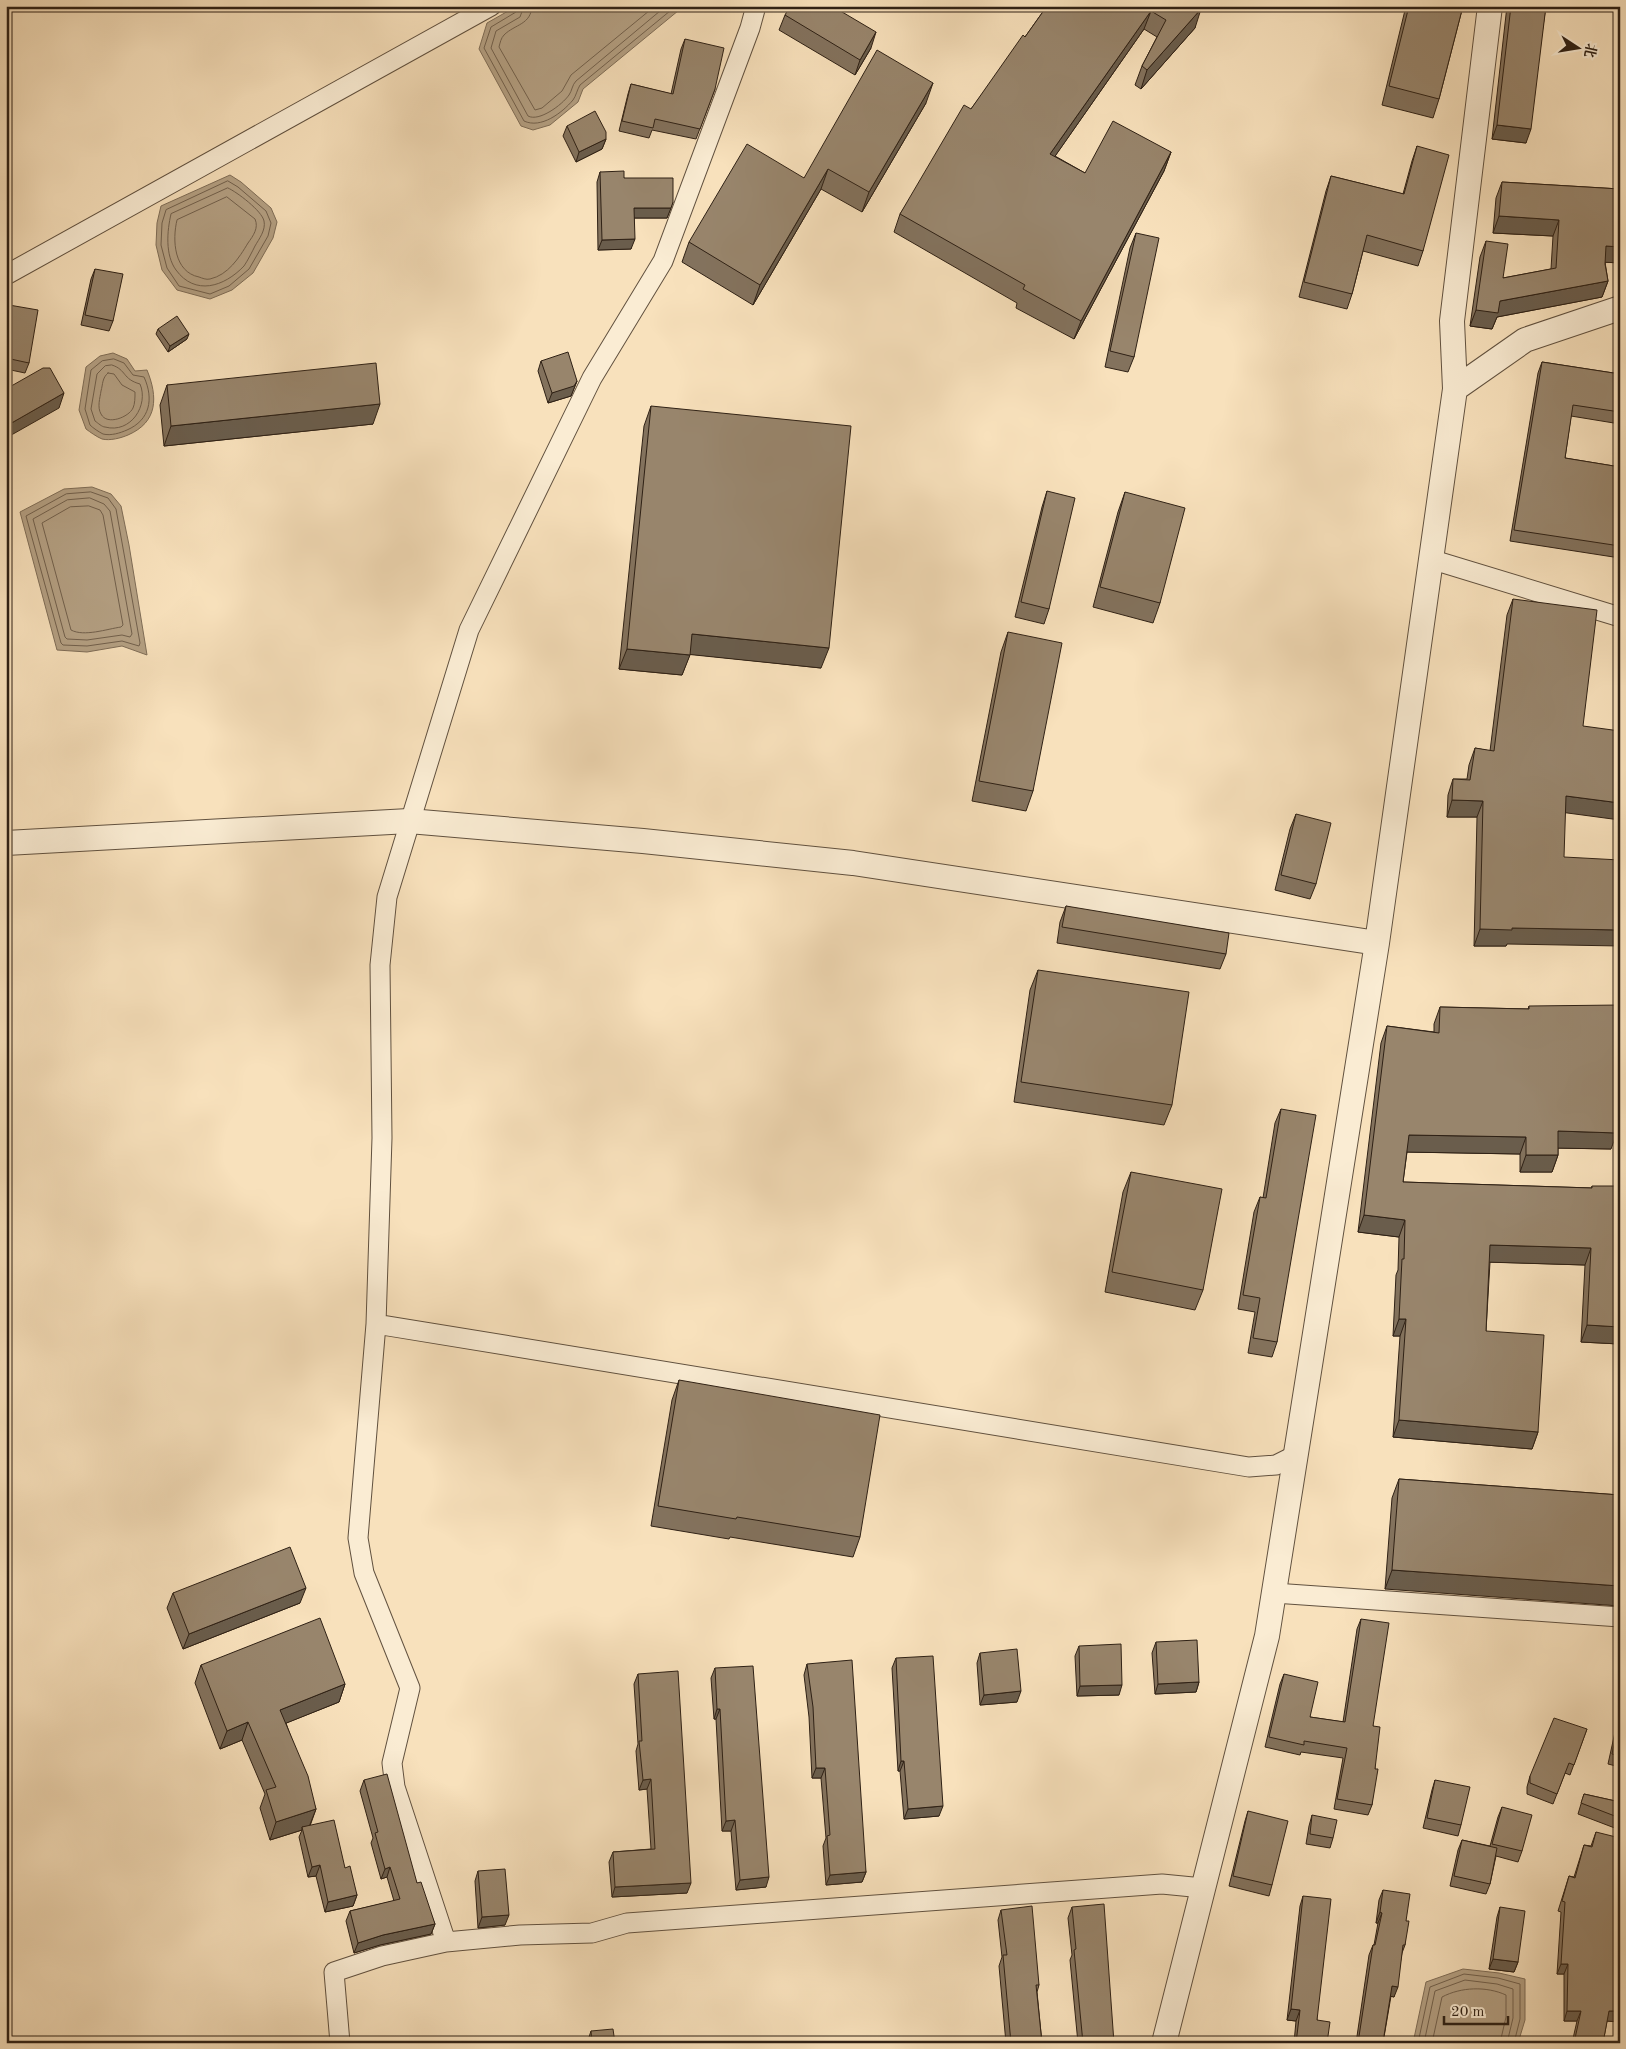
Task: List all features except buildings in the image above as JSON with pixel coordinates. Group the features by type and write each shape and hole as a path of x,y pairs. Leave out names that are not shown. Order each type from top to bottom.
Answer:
{"street":[{"path":"6,275 491,6"},
{"path":"446,1942 394,1779 392,1763 410,1688 364,1573 358,1538 376,1324 382,1138 380,965 387,896 469,630 592,378 662,261 750,28 756,6"},
{"path":"1164,2043 1267,1636 1296,1456 1377,943 1455,389 1452,320 1490,6"},
{"path":"1455,389 1525,340 1620,308"},
{"path":"1430,559 1620,618"},
{"path":"6,843 410,821 852,863 1377,943"},
{"path":"376,1324 1248,1468 1276,1465 1296,1456"},
{"path":"1274,1593 1620,1617"},
{"path":"340,2043 334,1972 382,1956 446,1942 520,1935 592,1933 627,1923 647,1921 1142,1885 1162,1884 1203,1888"}],"water":[{"path":"517,6 684,6 583,89 578,102 550,125 533,130 521,126 479,49 487,23"},
{"path":"230,175 271,208 277,222 273,238 253,273 232,290 210,299 177,290 162,270 156,245 157,223 161,206"},
{"path":"113,353 127,359 135,371 147,370 151,380 154,399 150,416 138,430 122,437 105,440 86,429 79,410 86,367 100,356"},
{"path":"92,487 111,494 121,506 147,655 122,646 87,652 57,650 20,512 64,489"},
{"path":"1463,1969 1499,1973 1525,1979 1525,2020 1518,2043 1413,2043 1426,1982"}]}
